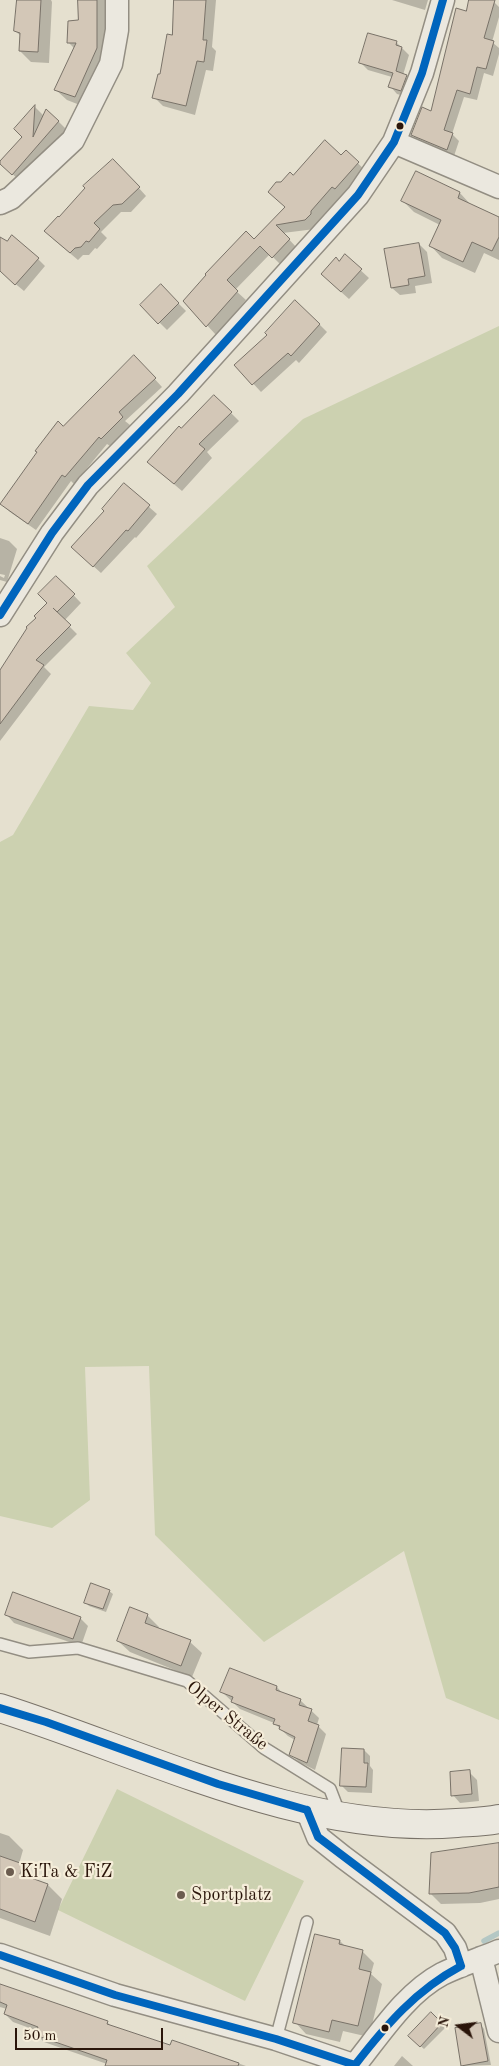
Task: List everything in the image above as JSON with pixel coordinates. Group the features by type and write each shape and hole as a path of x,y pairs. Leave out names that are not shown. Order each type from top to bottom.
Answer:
{"main road":[{"path":"0,1708 46,1722 218,1784 307,1810 395,1823 436,1825 499,1819"}],"street":[{"path":"0,203 11,198 73,140 111,64 117,30 117,0"},
{"path":"0,615 52,533 88,485 178,394 358,195 394,142 422,73 443,0"},
{"path":"394,142 499,187"},
{"path":"307,1810 318,1837 445,1933 455,1948 480,1958"},
{"path":"0,1954 115,1995 276,2039 355,2066 405,2004 429,1983 480,1958"},
{"path":"480,1958 499,2031"}],"lane":[{"name":"Olper Straße","path":"0,1644 29,1652 78,1648 188,1681 264,1748 330,1789 340,1816"},
{"path":"276,2039 307,1922"}],"green space":[{"path":"499,326 499,1720 446,1698 404,1551 264,1642 155,1535 149,1366 85,1367 90,1500 52,1528 0,1516 0,842 13,835 89,706 133,710 151,683 126,653 175,607 147,566 303,419"},
{"name":"Sportplatz","path":"117,1789 304,1881 245,2001 58,1910"}],"building":[{"path":"17,0 41,0 38,52 19,51 20,33 14,31"},
{"path":"78,0 97,0 97,48 75,97 54,90 76,43 67,43 68,21 78,20"},
{"path":"174,0 206,0 203,40 207,40 204,62 197,61 186,106 152,98 158,74 160,74 167,34 172,35"},
{"path":"469,0 495,0 484,38 494,41 486,69 477,67 470,94 457,90 444,130 453,133 447,150 411,135 422,107 431,111 456,8 466,11"},
{"path":"368,33 397,41 396,45 402,47 396,71 407,75 401,91 388,87 393,73 359,63"},
{"path":"35,105 33,137 46,109 59,121 12,175 0,164 0,161 22,137 14,129"},
{"path":"325,140 341,155 346,150 359,162 335,189 332,187 305,220 276,225 290,239 272,258 260,246 227,280 238,291 206,327 183,301 205,274 246,231 254,239 285,207 268,192 276,182 281,182 290,172 293,175"},
{"path":"113,159 140,187 122,204 113,205 94,223 100,229 89,242 86,241 81,247 75,248 70,253 44,231 85,188 83,186"},
{"path":"416,171 460,192 458,198 499,217 499,237 492,251 472,242 463,262 429,246 441,220 401,201"},
{"path":"12,235 39,258 15,285 0,271 0,237 7,241"},
{"path":"419,243 425,276 408,279 409,285 391,288 384,249"},
{"path":"345,254 362,269 341,292 321,274 336,257 339,261"},
{"path":"161,284 179,303 158,324 140,305"},
{"path":"295,300 320,324 291,356 288,353 252,385 234,365 267,335 265,333"},
{"path":"134,355 156,378 119,412 123,417 101,439 99,437 65,477 62,475 28,524 0,504 37,452 35,451 58,421 63,426"},
{"path":"214,395 232,412 199,444 205,449 174,484 147,462 179,426 181,428"},
{"path":"124,483 150,505 93,567 71,547 104,511 102,509"},
{"path":"56,576 75,594 57,612 71,625 36,660 44,665 0,724 0,670 26,627 36,618 34,616 47,603 38,594"},
{"path":"91,1583 110,1590 103,1609 84,1603"},
{"path":"13,1592 81,1617 73,1639 5,1615"},
{"path":"130,1607 148,1614 145,1623 191,1640 181,1666 117,1641"},
{"path":"230,1668 277,1686 276,1690 301,1699 299,1705 312,1709 308,1721 319,1725 307,1763 289,1755 295,1737 279,1729 280,1726 273,1724 275,1719 231,1702 233,1697 220,1692"},
{"path":"342,1748 364,1749 364,1763 368,1763 366,1787 340,1786"},
{"path":"470,1770 472,1794 451,1796 450,1772"},
{"path":"499,1843 499,1887 469,1893 429,1894 431,1853"},
{"name":"KiTa & FiZ","path":"0,1856 23,1864 20,1874 48,1884 35,1922 0,1909"},
{"path":"315,1934 340,1940 339,1944 363,1950 359,1969 371,1972 358,2026 332,2020 329,2032 293,2023"},
{"path":"0,1984 108,2021 107,2024 170,2045 172,2040 239,2063 238,2066 105,2066 107,2060 35,2035 38,2027 4,2014 7,2005 0,2002"},
{"path":"431,2012 442,2023 420,2047 408,2036"},
{"path":"481,2023 488,2061 461,2066 455,2028"}],"waterway":[{"path":"484,1941 499,1933"}],"transit line":[{"path":"0,615 52,533 88,485 178,394 358,195 394,142 422,73 443,0"},
{"path":"0,1708 46,1722 218,1784 307,1810"},
{"path":"307,1810 318,1837 445,1933 455,1948 461,1966"},
{"path":"0,1955 115,1995 276,2039 355,2065"},
{"path":"355,2065 390,2022 416,1997 461,1966"}],"place":[{"name":"KiTa & FiZ","path":"10,1872"},
{"name":"Sportplatz","path":"181,1895"}]}
